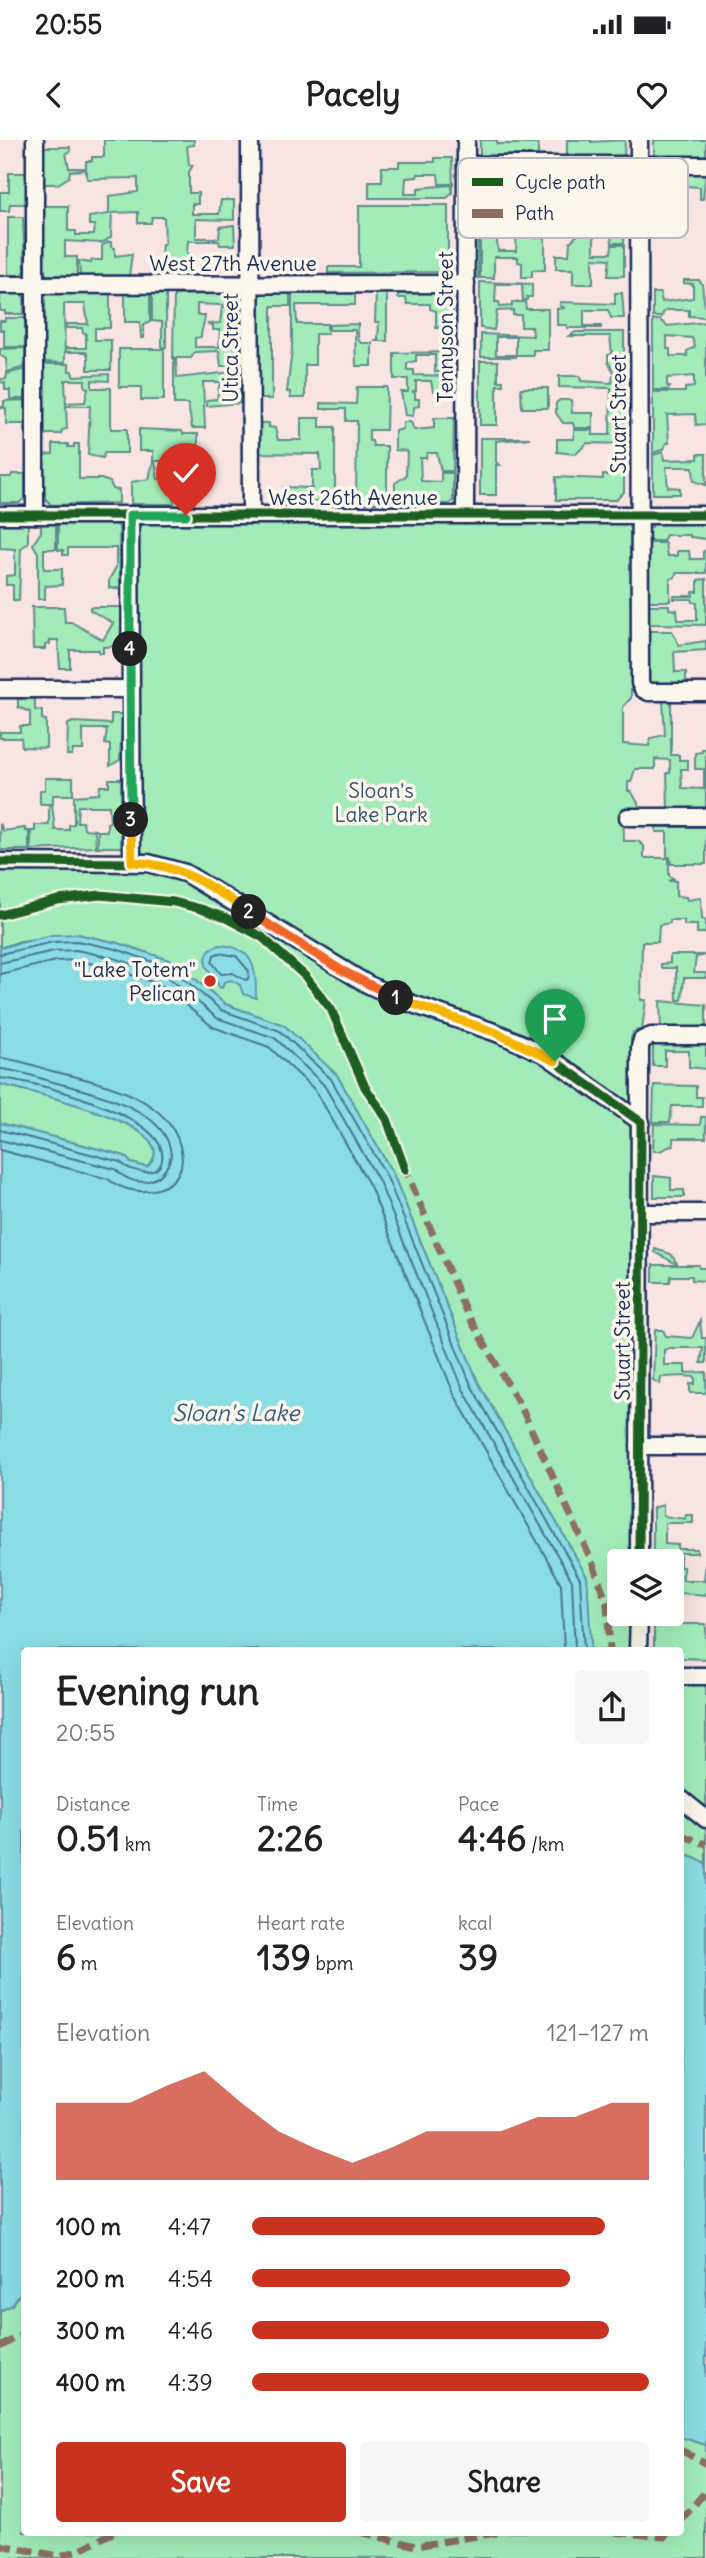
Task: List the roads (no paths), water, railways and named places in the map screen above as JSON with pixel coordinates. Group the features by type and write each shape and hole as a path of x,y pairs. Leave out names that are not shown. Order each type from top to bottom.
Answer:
{"street":[{"path":"35,140 35,515"},
{"name":"Utica Street","path":"250,140 251,515"},
{"name":"Tennyson Street","path":"466,140 466,158"},
{"name":"Stuart Street","path":"639,140 639,158"},
{"path":"688,165 706,165"},
{"name":"Tennyson Street","path":"466,238 466,515"},
{"name":"Stuart Street","path":"639,238 642,688 649,692 706,692"},
{"name":"West 27th Avenue","path":"0,285 466,284"},
{"name":"West 26th Avenue","path":"0,515 706,514"},
{"path":"130,515 132,862"},
{"path":"0,689 130,689"},
{"path":"628,817 706,817"},
{"path":"0,862 158,863 185,873 367,984 401,1000 497,1033 543,1054 641,1122"},
{"name":"Stuart Street","path":"639,1549 640,1047 642,1040 651,1036 706,1036"},
{"path":"640,1213 706,1213"},
{"path":"639,1446 706,1446"},
{"path":"638,1647 639,1626"},
{"path":"684,1676 706,1676"},
{"path":"684,1801 706,1819"}],"water":[{"name":"Sloan's Lake","path":"77,934 118,943 175,962 225,1004 284,1025 337,1075 393,1174 478,1382 587,1577 591,1642 590,1647 21,1647 21,2292 12,2305 0,2311 0,1123 125,1156 131,1163 147,1167 155,1152 146,1137 126,1124 67,1102 0,1084 0,948 52,935"},
{"path":"219,945 240,950 247,955 254,969 256,998 243,994 240,985 231,980 224,982 222,988 219,987 206,966 206,961 210,949"},
{"path":"684,1854 706,1863 706,2445 684,2438"}],"place":[{"name":"\"Lake Totem\" Pelican","path":"210,981"}],"park label":[{"name":"Sloan's Lake Park","path":"381,802"}]}
